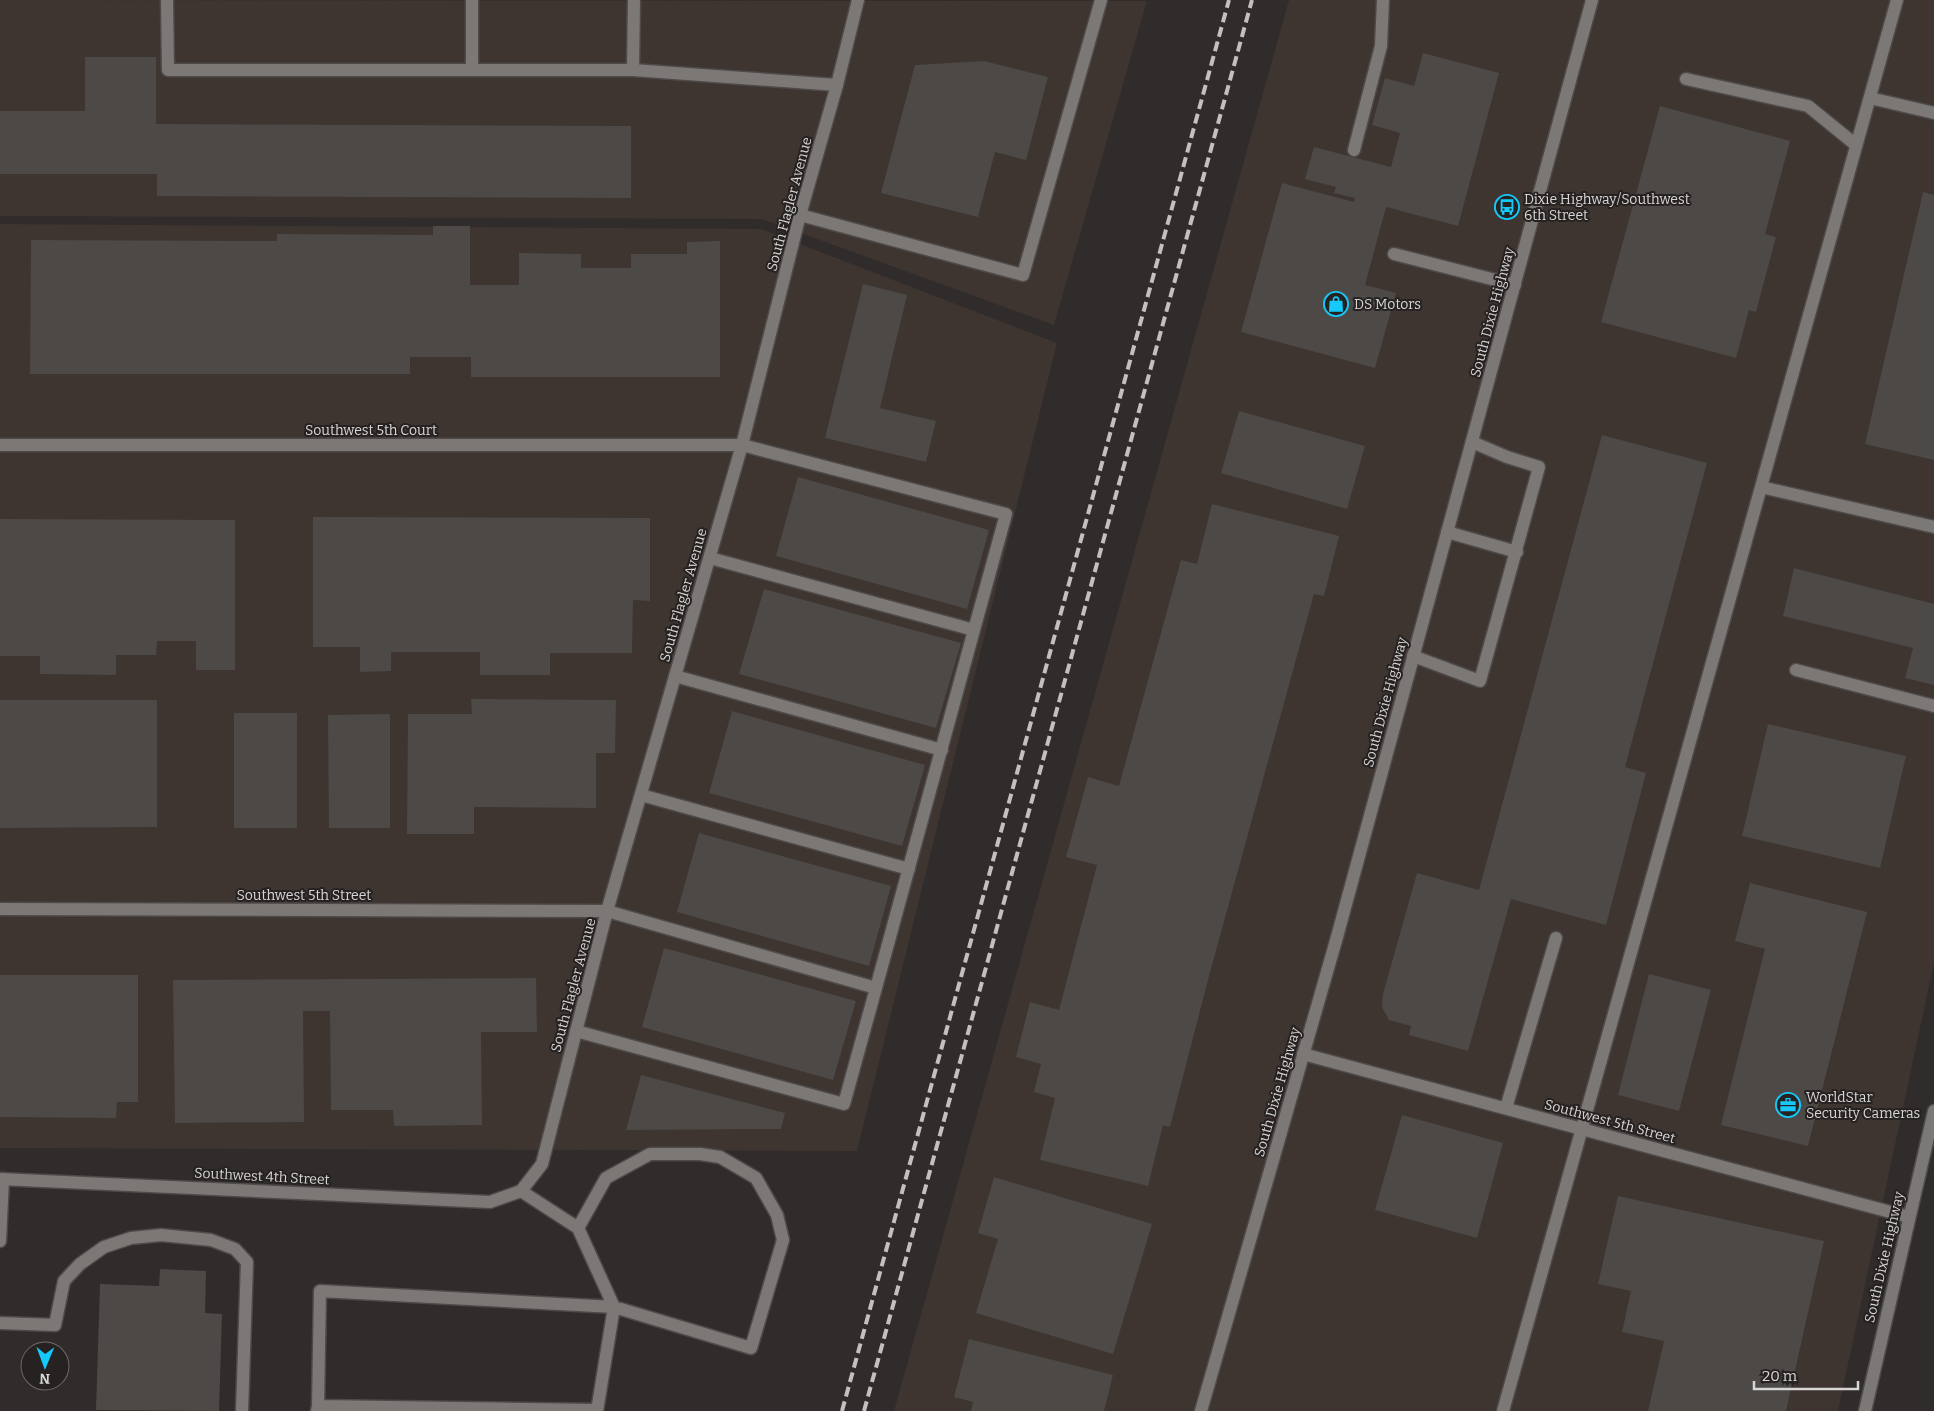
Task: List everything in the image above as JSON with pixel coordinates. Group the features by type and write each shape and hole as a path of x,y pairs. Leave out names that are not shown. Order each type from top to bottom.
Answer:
{"street":[{"path":"167,0 168,70 633,70 837,85"},
{"path":"472,0 472,70"},
{"path":"633,70 634,0"},
{"name":"South Flagler Avenue","path":"522,1191 542,1164 607,911 742,445 800,215 837,85 858,0"},
{"path":"800,215 1023,275 1100,0"},
{"path":"1354,150 1381,46 1383,0"},
{"name":"South Dixie Highway","path":"1201,1411 1303,1054 1592,0"},
{"path":"1503,1411 1897,0"},
{"path":"1686,79 1808,106 1856,145"},
{"path":"1870,98 1934,113"},
{"path":"1394,254 1515,284"},
{"path":"1413,656 1480,681 1517,552 1539,467 1472,442"},
{"name":"Southwest 5th Court","path":"0,445 742,445 1006,514 974,630"},
{"path":"1761,487 1934,527"},
{"path":"1447,532 1517,552"},
{"path":"576,1031 844,1104 974,630 710,558"},
{"path":"1796,670 1934,706"},
{"path":"675,676 942,750"},
{"path":"641,795 909,869"},
{"name":"Southwest 5th Street","path":"0,909 607,911 876,988"},
{"path":"1506,1108 1556,938"},
{"name":"Southwest 5th Street","path":"1303,1054 1909,1217"},
{"name":"South Dixie Highway","path":"1865,1411 1934,1111"},
{"path":"522,1191 578,1228 614,1307 597,1410 318,1408 320,1291 614,1307 751,1348 783,1240 777,1215 756,1178 720,1157 700,1154 650,1154 606,1178 578,1228"},
{"path":"0,1241 1,1179"},
{"name":"Southwest 4th Street","path":"1,1179 490,1202 522,1191"},
{"path":"0,1323 56,1325 64,1281 80,1264 104,1247 131,1238 161,1235 211,1240 235,1248 247,1262 242,1411"}],"shaded area":[{"path":"0,0 1147,1 1054,325 762,219 0,216"},
{"path":"1289,0 1934,0 1934,963 1838,1411 894,1411"},
{"path":"0,224 761,229 1057,343 857,1151 0,1148"}],"building":[{"path":"1423,53 1499,73 1458,226 1386,207 1365,285 1396,293 1375,368 1241,332 1282,183 1354,202 1355,198 1334,193 1336,187 1305,179 1314,147 1391,167 1400,133 1372,125 1385,78 1414,86"},
{"path":"85,57 156,57 156,124 631,126 631,198 157,196 157,174 0,174 0,111 85,111"},
{"path":"984,61 1048,77 1026,160 995,152 978,217 881,193 915,65"},
{"path":"1660,106 1790,141 1765,234 1776,237 1756,312 1749,310 1736,358 1601,322"},
{"path":"1923,192 1934,195 1934,460 1865,444"},
{"path":"433,226 470,226 470,285 519,285 519,253 581,254 581,268 631,268 631,254 687,254 687,242 720,241 720,377 471,377 471,357 410,357 410,374 30,374 31,240 277,241 277,234 433,235"},
{"path":"863,284 907,295 880,408 936,421 926,462 825,438"},
{"path":"1239,411 1365,446 1347,509 1221,473"},
{"path":"1602,435 1707,463 1625,767 1646,773 1606,925 1511,899 1468,1051 1409,1035 1411,1026 1389,1020 1382,1007 1383,994 1417,873 1479,890"},
{"path":"798,477 989,530 967,609 776,556"},
{"path":"1212,504 1339,536 1324,596 1314,594 1209,976 1170,1127 1163,1125 1148,1186 1040,1160 1055,1098 1034,1092 1041,1064 1016,1057 1030,1002 1059,1010 1097,865 1066,857 1088,777 1119,786 1181,560 1197,564"},
{"path":"313,517 650,518 650,601 633,600 632,653 550,653 550,675 480,675 480,652 391,652 391,671 360,672 360,647 313,647"},
{"path":"0,519 235,520 235,670 196,670 196,641 157,641 156,655 116,655 116,675 40,674 40,656 0,656"},
{"path":"1794,568 1934,604 1934,685 1905,678 1913,648 1783,616"},
{"path":"764,589 961,643 936,728 739,674"},
{"path":"471,699 616,700 615,753 596,753 596,808 474,807 474,834 407,834 408,714 472,714"},
{"path":"0,700 157,700 157,827 0,828"},
{"path":"732,711 925,765 902,846 709,793"},
{"path":"234,713 297,713 297,828 234,828"},
{"path":"390,714 390,828 329,828 328,715"},
{"path":"1768,724 1906,756 1880,868 1742,836"},
{"path":"699,833 891,886 869,966 677,912"},
{"path":"1750,883 1867,912 1808,1146 1721,1125 1765,949 1735,941"},
{"path":"664,948 856,1001 833,1080 642,1027"},
{"path":"1649,974 1711,990 1679,1111 1618,1095"},
{"path":"0,975 138,975 138,1102 117,1102 116,1118 0,1117"},
{"path":"536,978 537,1032 481,1032 482,1125 394,1126 393,1110 331,1110 330,1011 303,1011 304,1122 175,1123 173,980"},
{"path":"641,1075 785,1113 781,1129 626,1130"},
{"path":"1402,1115 1503,1143 1477,1238 1375,1210"},
{"path":"994,1177 1152,1224 1113,1354 976,1313 998,1239 978,1233"},
{"path":"1618,1196 1824,1241 1786,1411 1648,1411 1664,1341 1622,1332 1631,1291 1598,1284"},
{"path":"160,1269 206,1271 205,1313 222,1314 219,1411 96,1410 100,1284 159,1286"},
{"path":"969,1339 1113,1375 1104,1411 971,1411 973,1402 954,1397"}],"railway":[{"path":"842,1411 1229,0"},
{"path":"864,1411 1252,0"}],"place":[{"name":"Dixie Highway/Southwest 6th Street","path":"1507,207"},
{"name":"DS Motors","path":"1336,304"},
{"name":"WorldStar Security Cameras","path":"1788,1105"}]}
